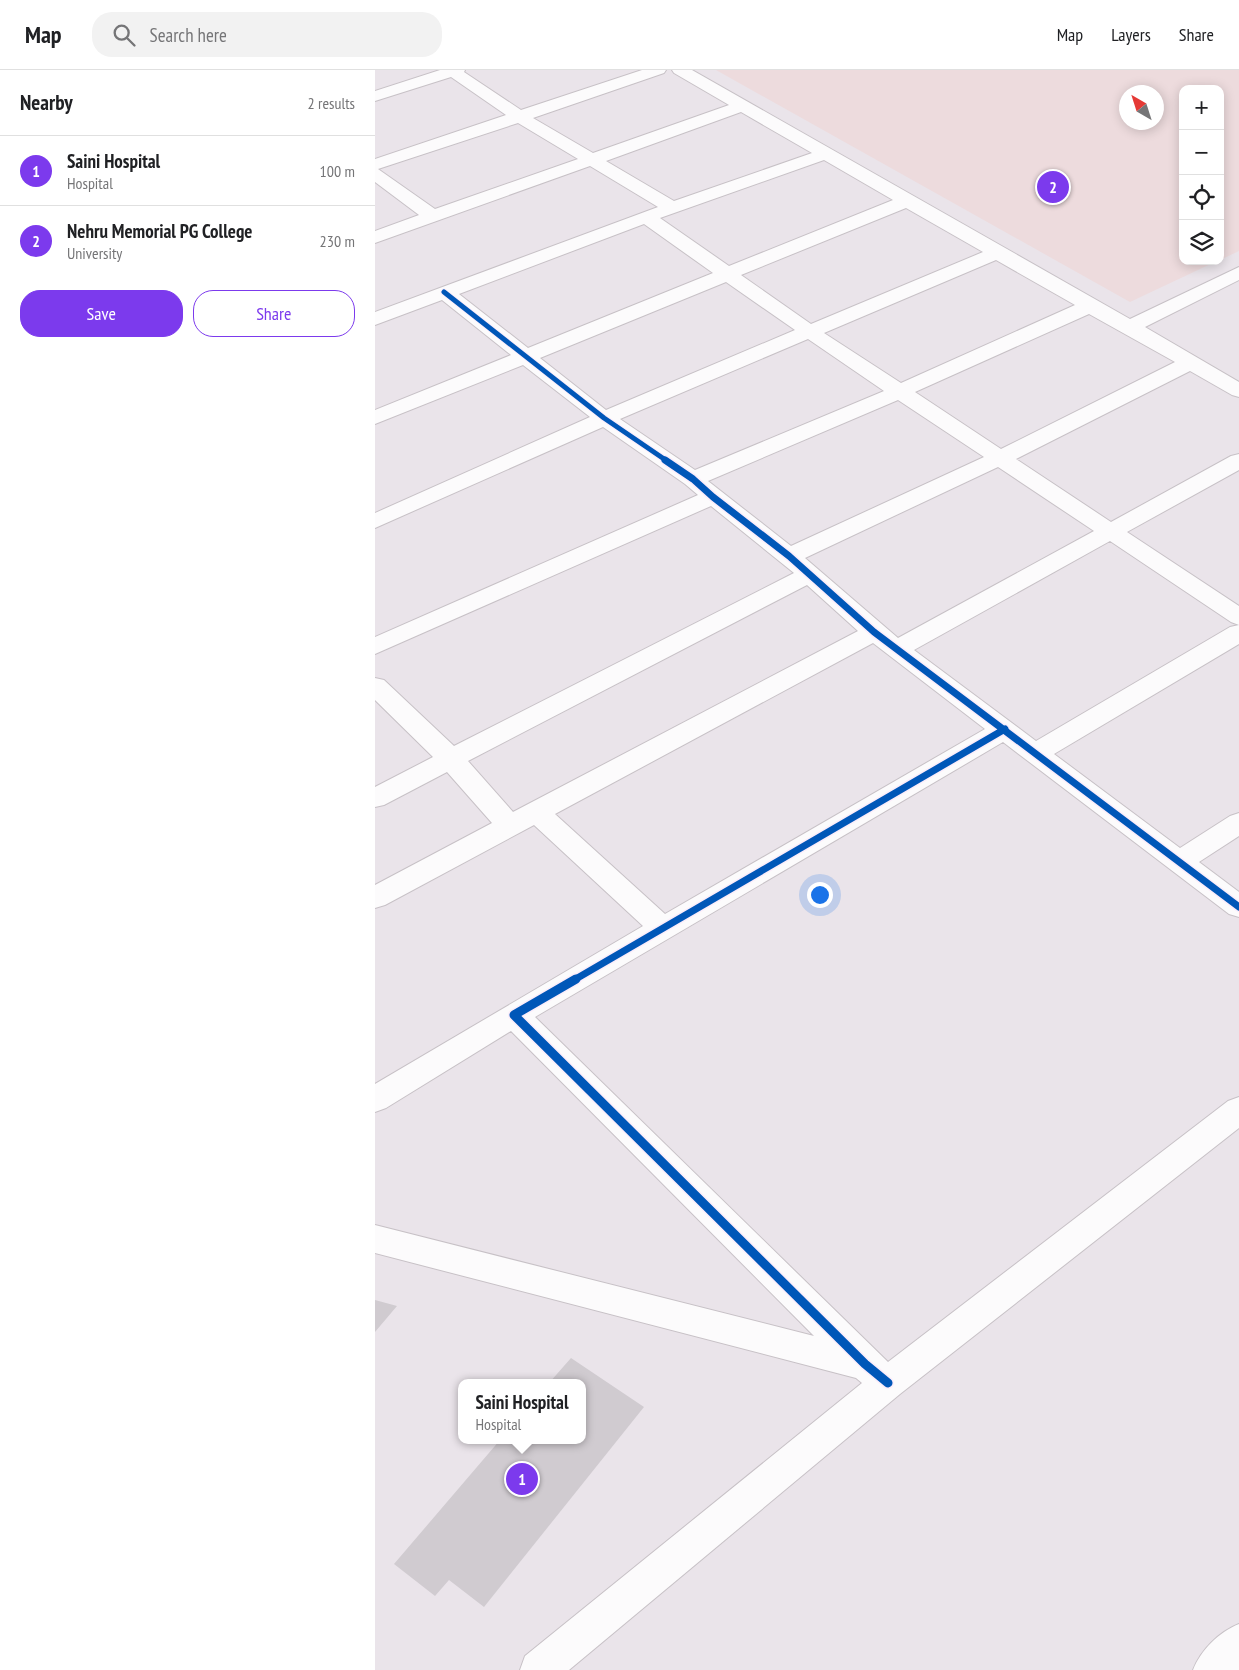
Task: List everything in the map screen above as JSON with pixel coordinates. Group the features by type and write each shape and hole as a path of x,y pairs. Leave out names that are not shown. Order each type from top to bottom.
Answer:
{"street":[{"path":"375,96 454,70 520,117 673,208"},
{"path":"375,165 658,70"},
{"path":"680,70 997,253 1130,327 1190,364 1234,383"},
{"path":"375,237 742,106"},
{"path":"375,319 646,217 826,154"},
{"path":"375,174 433,217"},
{"path":"375,418 906,201"},
{"path":"646,217 810,332 1239,617"},
{"path":"375,521 604,418 997,253"},
{"path":"1130,327 1239,273"},
{"path":"444,292 604,418 693,479 713,498 789,556 874,632 1239,907"},
{"path":"693,479 901,392 1090,306"},
{"path":"789,556 1000,458 1190,364"},
{"path":"896,649 1239,461"},
{"path":"375,646 713,498"},
{"path":"375,798 810,574"},
{"path":"375,898 874,632"},
{"path":"1036,753 1239,633"},
{"path":"375,686 451,758 510,826"},
{"path":"375,1099 514,1015 1005,730"},
{"path":"537,813 664,929"},
{"path":"1180,861 1239,823"},
{"path":"514,1015 877,1374"},
{"path":"539,1670 877,1374 1239,1110"},
{"path":"375,1239 877,1374"},
{"path":"1212,1670 1239,1643"}],"shaded area":[{"path":"716,70 1239,70 1239,251 1224,258 1224,85 1179,85 1179,265 1209,265 1130,302"}],"building":[{"path":"375,1300 397,1306 375,1332"},
{"path":"571,1358 644,1407 484,1607 449,1580 435,1596 394,1564 497,1444 586,1444 586,1379 553,1379"}],"cycle path":[{"path":"444,292 604,418 693,479 713,497 789,556 874,632 1239,907"},
{"path":"888,1383 865,1364 514,1015 1005,729"}],"place":[{"name":"Nehru Memorial PG College","path":"1053,187"},
{"name":"Saini Hospital","path":"522,1479"}]}
